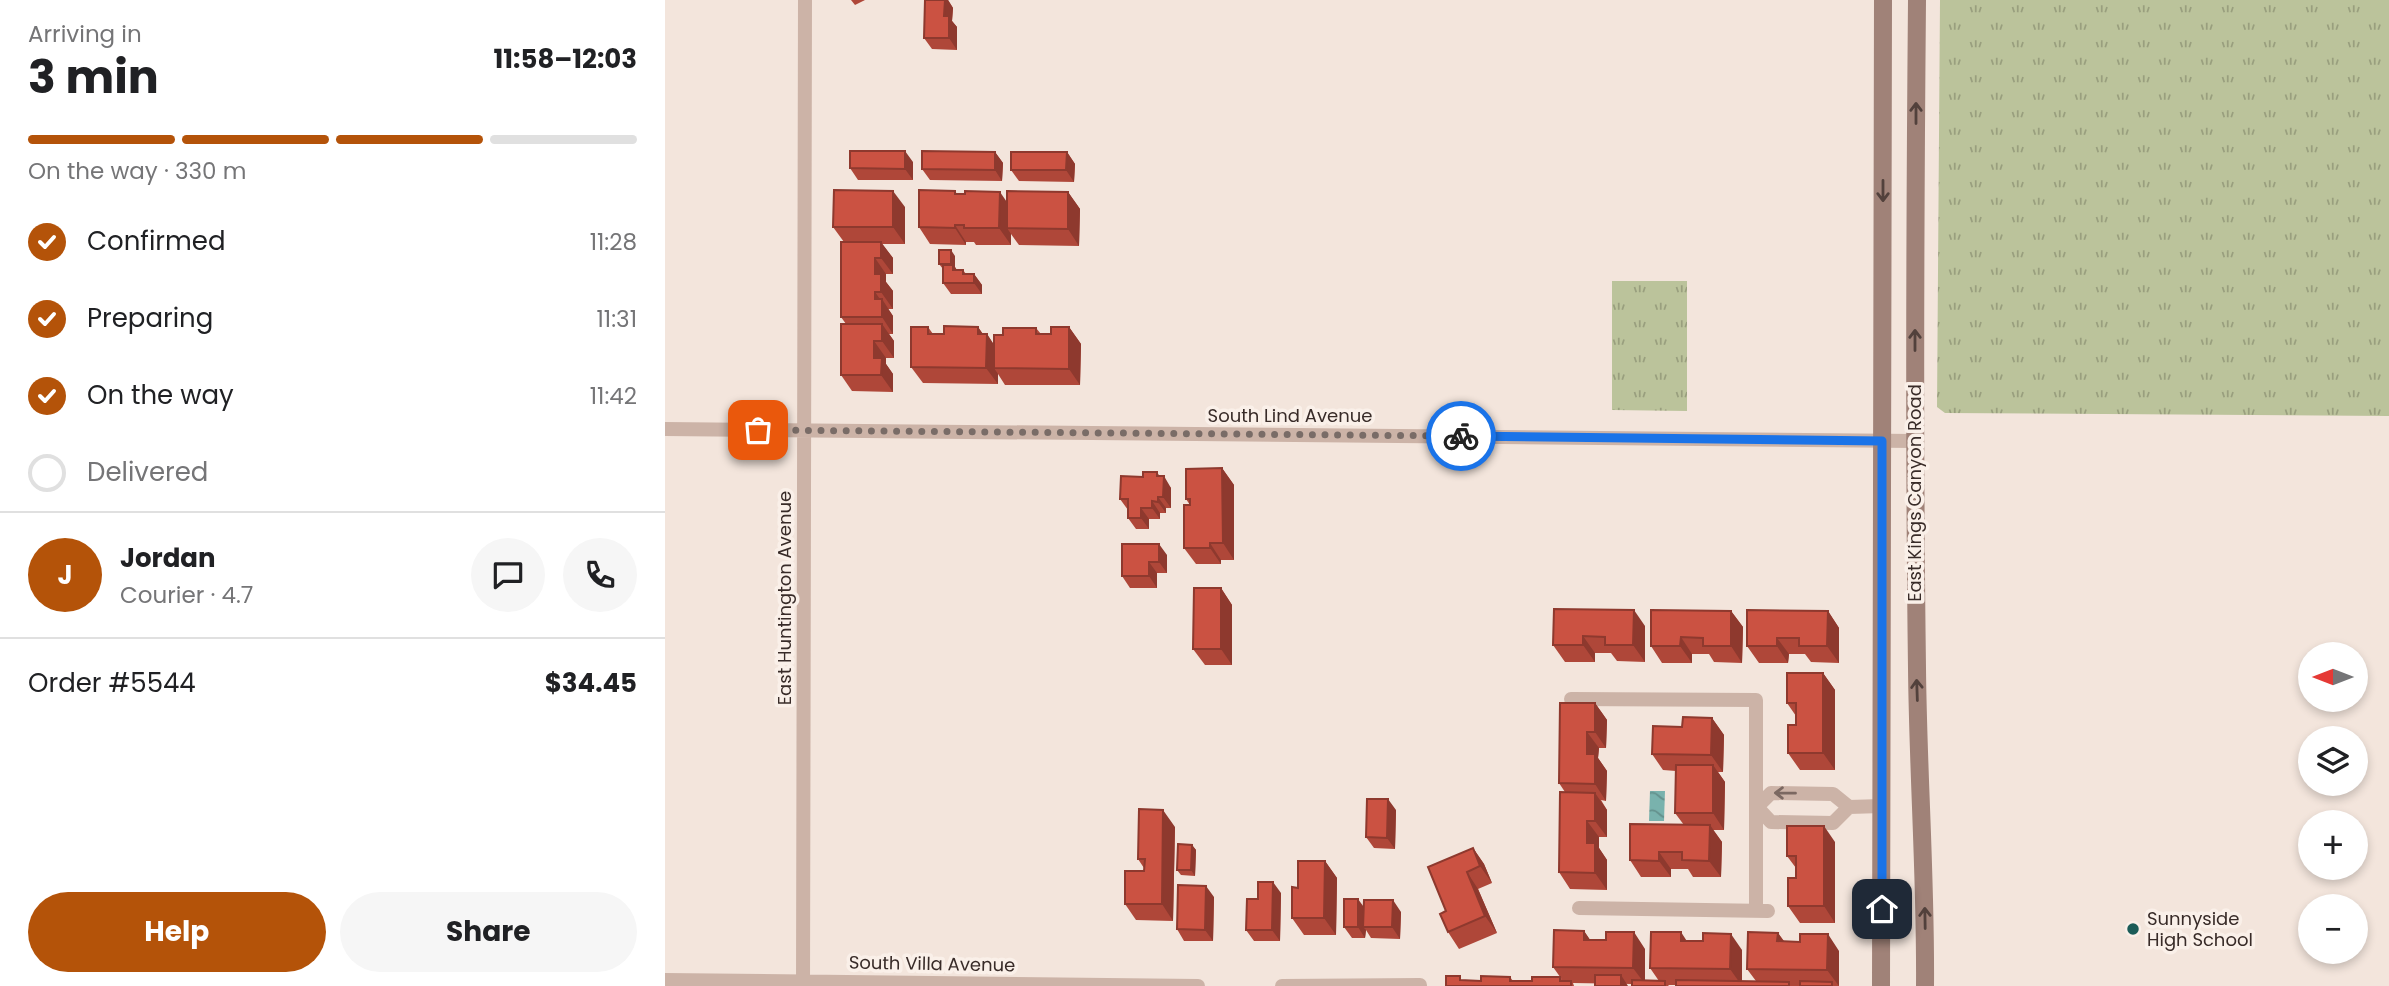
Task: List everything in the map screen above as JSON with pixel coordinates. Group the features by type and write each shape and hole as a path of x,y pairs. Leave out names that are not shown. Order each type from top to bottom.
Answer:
{"main road":[{"name":"East Kings Canyon Road","path":"1881,986 1884,0"},
{"name":"East Kings Canyon Road","path":"1916,0 1917,672 1926,924 1925,986"}],"street":[{"name":"East Huntington Avenue","path":"803,984 805,0"},
{"name":"South Lind Avenue","path":"665,429 1915,441"},
{"path":"1571,699 1756,700 1762,911 1579,908"},
{"path":"1757,807 1771,793 1833,794 1849,807 1882,806"},
{"path":"1757,807 1771,822 1833,823 1849,807"},
{"name":"South Villa Avenue","path":"665,980 803,984 1198,986"},
{"path":"1282,986 1420,985"}],"green space":[{"path":"1940,0 2389,0 2389,416 1945,413 1937,407"},
{"path":"1612,281 1687,281 1687,411 1612,410"}],"water":[{"path":"1650,791 1665,791 1664,821 1649,821"}],"building":[{"path":"925,0 945,0 944,16 949,16 949,38 924,38"},
{"path":"850,151 905,151 905,169 850,168"},
{"path":"922,151 995,152 995,170 922,169"},
{"path":"1011,152 1067,152 1066,170 1011,170"},
{"path":"834,190 893,191 893,227 833,227"},
{"path":"919,190 955,191 955,194 965,194 965,191 1000,192 999,228 964,228 964,225 955,225 955,228 919,227"},
{"path":"1007,191 1068,192 1068,229 1007,228"},
{"path":"841,242 881,242 881,258 875,258 875,274 881,274 881,292 875,292 875,299 882,299 882,317 841,317"},
{"path":"939,250 951,250 951,264 939,264"},
{"path":"943,265 953,265 953,270 963,270 963,274 974,274 974,283 943,283"},
{"path":"841,324 882,324 882,341 874,341 874,358 882,358 881,375 841,375"},
{"path":"944,326 978,327 978,334 987,334 986,368 911,367 911,327 928,327 928,334 944,334"},
{"path":"1051,327 1069,327 1069,369 994,368 994,335 1003,335 1003,328 1036,328 1036,334 1051,334"},
{"path":"1222,468 1223,543 1210,543 1210,548 1184,548 1184,505 1190,505 1190,499 1186,499 1186,469"},
{"path":"1143,472 1157,472 1157,476 1164,476 1163,497 1158,497 1158,502 1152,501 1152,508 1141,508 1141,518 1128,518 1128,499 1120,499 1121,476 1143,477"},
{"path":"1122,544 1159,544 1159,562 1149,562 1149,576 1122,576"},
{"path":"1194,588 1221,588 1221,649 1193,649"},
{"path":"1554,609 1634,610 1633,645 1605,645 1605,637 1583,636 1583,645 1553,645"},
{"path":"1651,610 1731,611 1731,646 1703,646 1703,638 1681,637 1680,646 1651,646"},
{"path":"1747,610 1828,611 1827,646 1799,646 1799,638 1777,638 1777,646 1747,646"},
{"path":"1787,673 1823,673 1823,753 1788,753 1788,725 1796,725 1796,703 1787,703"},
{"path":"1560,703 1595,703 1595,732 1587,732 1587,754 1595,754 1595,784 1559,783"},
{"path":"1683,717 1712,718 1711,755 1652,754 1653,726 1682,727"},
{"path":"1676,765 1713,765 1713,813 1675,813"},
{"path":"1560,792 1595,793 1595,821 1587,821 1587,843 1595,843 1595,873 1559,872"},
{"path":"1367,799 1388,799 1387,838 1366,837"},
{"path":"1139,809 1163,810 1162,904 1125,904 1125,871 1144,871 1145,859 1138,859"},
{"path":"1630,824 1710,825 1709,861 1682,860 1682,852 1659,852 1659,861 1630,860"},
{"path":"1787,826 1824,826 1824,906 1788,906 1788,878 1796,878 1796,856 1787,856"},
{"path":"1178,844 1192,845 1191,870 1177,870"},
{"path":"1473,848 1480,866 1467,872 1485,916 1448,932 1440,914 1446,911 1428,867"},
{"path":"1298,861 1325,861 1324,918 1292,918 1292,887 1298,888"},
{"path":"1258,882 1273,882 1272,930 1246,930 1247,899 1258,899"},
{"path":"1178,885 1206,886 1205,930 1177,929"},
{"path":"1344,899 1358,899 1358,927 1344,927"},
{"path":"1364,900 1393,900 1392,927 1363,927"},
{"path":"1554,930 1584,931 1584,940 1606,940 1606,932 1634,932 1633,968 1553,967"},
{"path":"1651,932 1681,932 1681,941 1703,941 1703,933 1731,934 1730,969 1650,968"},
{"path":"1748,932 1778,933 1777,941 1800,942 1800,934 1828,934 1827,970 1747,969"},
{"path":"1595,975 1621,975 1621,986 1595,986"},
{"path":"1446,976 1481,981 1481,976 1510,977 1510,981 1532,981 1532,977 1560,977 1560,981 1571,981 1571,986 1446,986"},
{"path":"1632,980 1665,981 1665,986 1632,986"},
{"path":"1676,980 1789,982 1789,986 1676,986"},
{"path":"1800,981 1832,982 1832,986 1800,986"}],"way so far":[{"path":"758,430 1461,436"}],"place":[{"name":"Sunnyside High School","path":"2133,929"}],"route":[{"path":"1461,436 1882,441 1882,909"}]}
